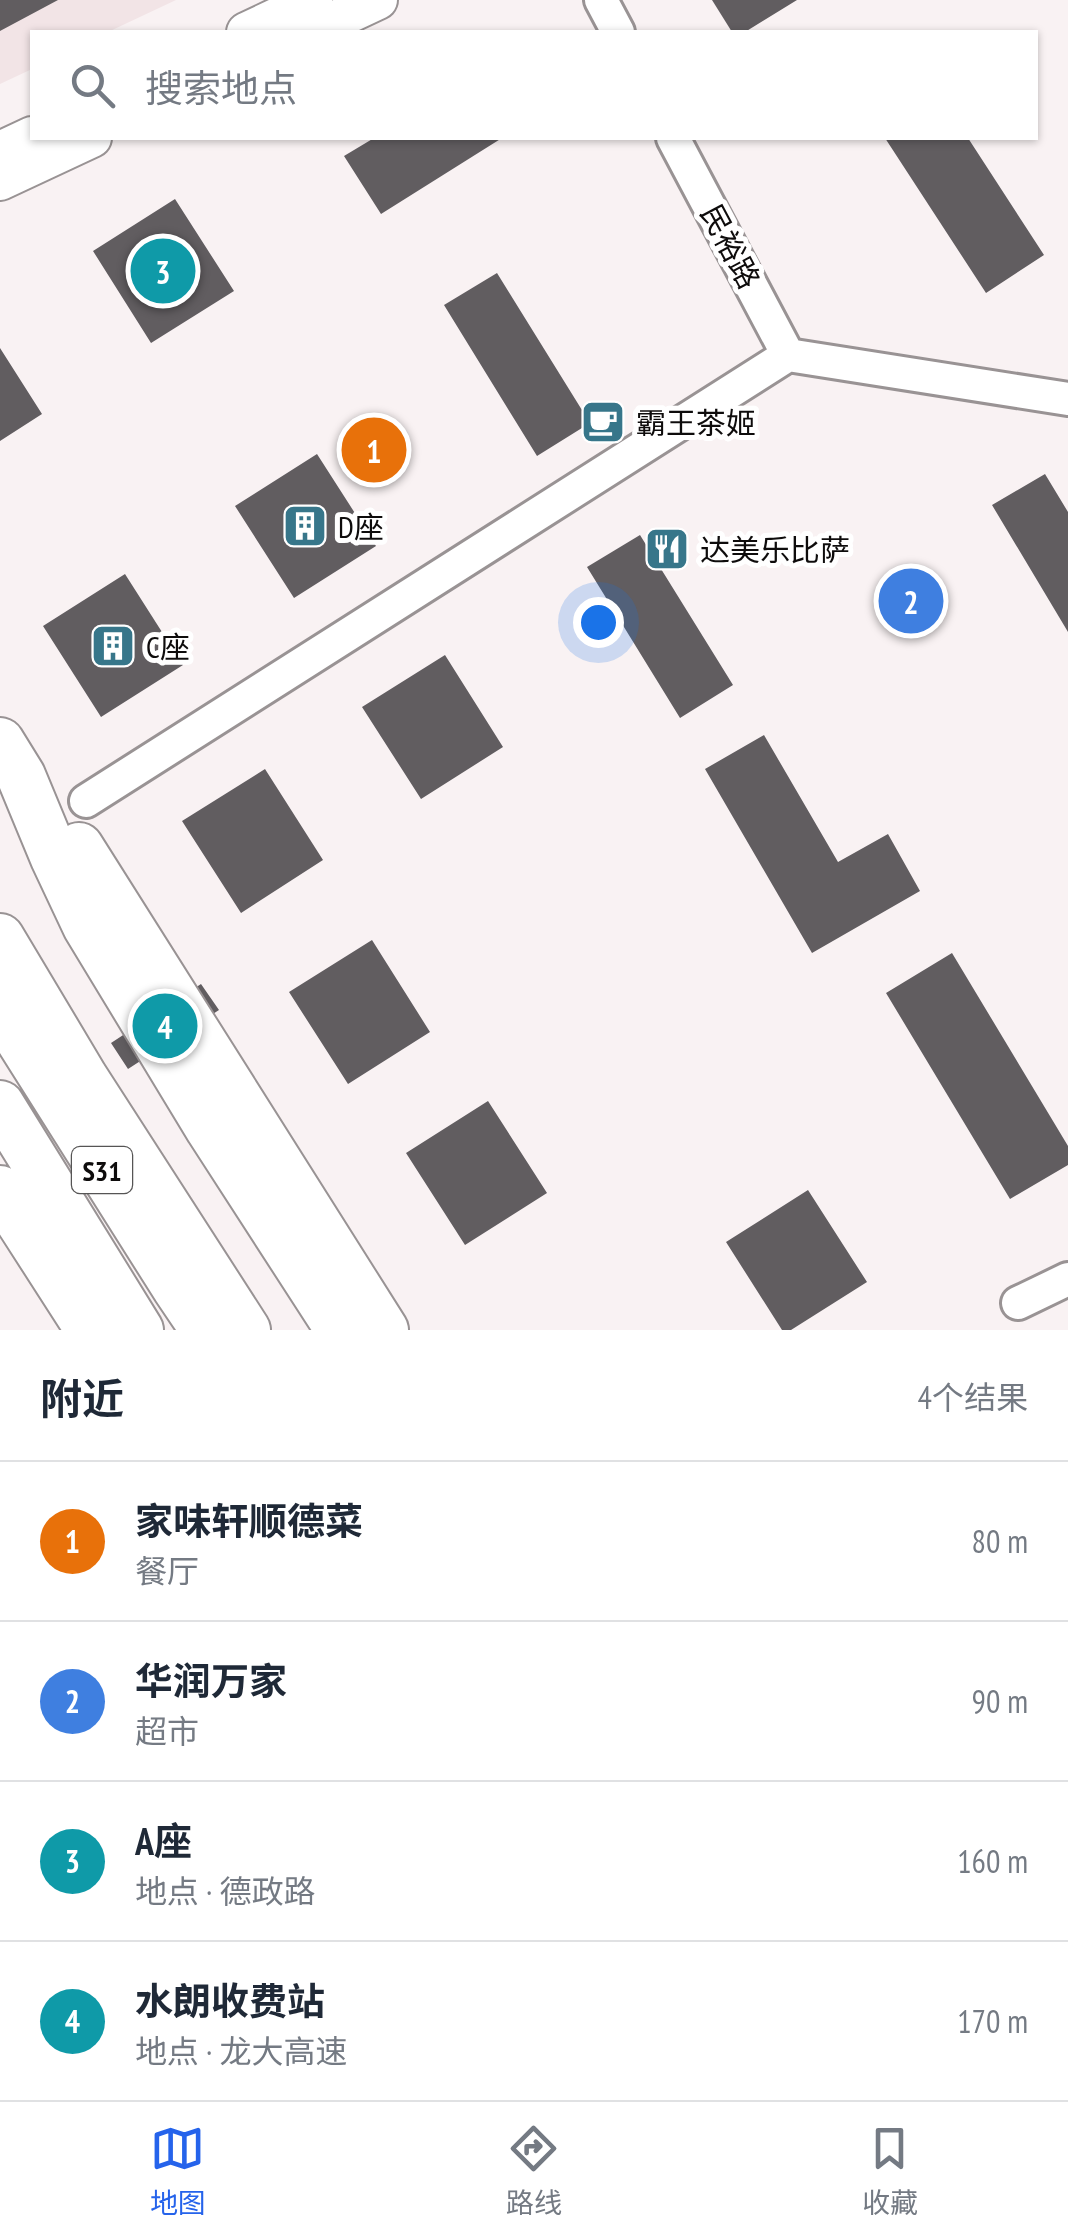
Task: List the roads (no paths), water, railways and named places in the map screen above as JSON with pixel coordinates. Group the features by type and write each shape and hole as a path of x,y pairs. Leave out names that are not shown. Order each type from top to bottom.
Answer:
{"highway":[{"path":"10,759 87,926 210,1129 340,1330"},
{"path":"10,759 72,836 384,1330"},
{"path":"0,938 83,1077 246,1330"},
{"name":"S31","path":"0,1008 205,1330"},
{"name":"S31","path":"0,1105 138,1330"},
{"path":"0,1157 138,1330"},
{"path":"0,1190 90,1330"},
{"path":"0,1245 56,1330"}],"main road":[{"path":"250,30 313,0"},
{"path":"314,30 378,0"},
{"path":"0,152 30,137"},
{"path":"0,182 88,140"}],"street":[{"path":"601,0 617,30"},
{"name":"民裕路","path":"675,140 788,356"},
{"path":"86,801 788,356 1068,399"},
{"path":"1018,1303 1068,1279"}],"place":[{"name":"A座","path":"163,271"},
{"name":"霸王茶姬","path":"603,422"},
{"name":"家味轩顺德菜","path":"374,450"},
{"name":"D座","path":"305,526"},
{"name":"达美乐比萨","path":"667,549"},
{"name":"华润万家","path":"911,601"},
{"name":"C座","path":"113,646"},
{"name":"水朗收费站","path":"165,1026"}]}
